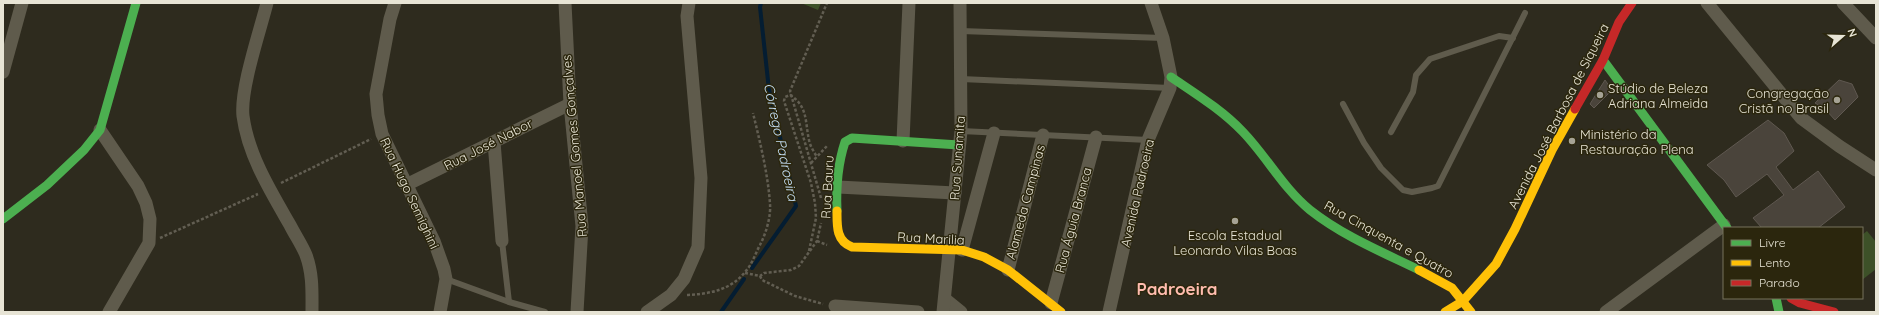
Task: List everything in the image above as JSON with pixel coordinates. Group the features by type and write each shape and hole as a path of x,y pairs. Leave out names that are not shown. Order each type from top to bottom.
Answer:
{"street":[{"path":"3,72 22,3"},
{"path":"3,219 47,185 84,150 100,130 136,3"},
{"path":"267,3 245,87 243,115 248,137 270,189 306,254 312,280 312,312"},
{"name":"Rua Hugo Semighini","path":"395,3 390,19 376,94 378,115 382,134 434,241 444,269 446,279 440,312"},
{"name":"Rua Manoel Gomes Gonçalves","path":"565,3 570,104 582,226 577,312"},
{"path":"649,312 671,295 684,279 698,247 701,178 687,16 689,3"},
{"path":"903,141 909,3"},
{"name":"Rua Sunamita","path":"944,306 955,250 954,193 961,131 960,3"},
{"path":"1151,3 1163,38 1170,82"},
{"name":"Avenida José Barbosa de Siqueira","path":"1445,312 1463,301 1496,264 1516,229 1552,150 1603,60 1619,22 1632,3"},
{"path":"1707,3 1801,118 1834,143 1876,170"},
{"path":"1843,3 1876,38"},
{"path":"1603,60 1726,226"},
{"name":"Avenida Padroeira","path":"1109,312 1148,140 1170,82"},
{"name":"Rua Cinquenta e Quatro","path":"1170,82 1226,116 1244,133 1286,188 1310,211 1345,233 1438,279 1452,288 1471,312"},
{"name":"Rua José Nabor","path":"406,185 494,142 514,130 570,104"},
{"path":"100,130 138,186 146,203 150,219 149,243 109,312"},
{"path":"955,250 994,134"},
{"name":"Alameda Campinas","path":"1008,270 1043,135"},
{"name":"Rua Águia Branca","path":"1051,303 1096,137"},
{"name":"Rua Bauru","path":"852,247 844,244 840,239 838,231 838,187 840,163 845,142 852,138 959,145"},
{"path":"494,142 502,241"},
{"path":"838,187 954,193"},
{"path":"1606,312 1723,228"},
{"name":"Rua Marilia","path":"852,247 955,250 984,257 1008,270 1061,312"},
{"path":"1776,299 1780,312"},
{"path":"1793,299 1800,303 1834,312"},
{"path":"836,306 918,312"},
{"path":"944,306 961,312"}],"lane":[{"path":"1343,104 1364,143 1377,162 1404,190 1412,192 1438,186 1525,13"},
{"path":"961,31 1163,38"},
{"path":"1391,132 1413,92 1416,75 1430,59 1499,36 1513,38"},
{"path":"961,79 1170,82"},
{"path":"961,131 994,134 1148,140"},
{"path":"502,241 509,302"},
{"path":"446,279 509,302 545,312"}],"path":[{"path":"822,203 790,91 827,3"},
{"path":"790,95 800,103 808,123 809,141 817,157"},
{"path":"790,95 785,98 784,101 811,183 815,203 816,218 808,254"},
{"path":"671,295 711,293 731,284 745,273 762,239 768,224 770,204 760,141 753,113"},
{"path":"149,243 234,203 270,189 382,134"},
{"path":"811,163 821,154"},
{"path":"811,183 817,184"},
{"path":"760,276 764,273 791,270 799,266 817,241 822,220"},
{"path":"745,273 760,276 762,280 795,296 836,306"}],"green space":[{"path":"801,3 821,3 818,10"},
{"path":"1867,231 1876,242 1876,269 1863,279 1863,234"}],"building":[{"name":"Stúdio de Beleza Adriana Almeida","path":"1605,80 1612,90 1594,108 1590,104"},
{"name":"Congregação Cristã no Brasil","path":"1839,80 1852,84 1858,97 1835,120 1826,110 1815,103"},
{"path":"1768,120 1784,133 1794,151 1776,167 1793,190 1818,171 1845,207 1819,227 1761,227 1753,218 1784,195 1767,174 1736,197 1724,180 1707,165"}],"waterway":[{"name":"Córrego Padroeira","path":"752,268 796,206 769,90 760,7 761,3"},
{"name":"Córrego Padroeira","path":"721,312 744,279"}],"traffic: fast":[{"path":"3,219 47,185 84,150 100,130 136,3"},
{"path":"1603,60 1726,227"},
{"path":"1171,77 1235,124 1252,142 1283,182 1310,210 1349,236 1419,270"},
{"path":"837,211 839,167 845,142 852,138 959,145"},
{"path":"1776,299 1779,312"}],"traffic: slow":[{"path":"1445,312 1463,301 1496,264 1515,229 1552,150 1575,109"},
{"path":"837,211 838,232 840,237 852,247 962,250 984,257 1008,270 1061,312"},
{"path":"1419,270 1452,288 1471,312"}],"traffic: jam":[{"path":"1575,109 1603,60 1619,22 1632,3"},
{"path":"1793,299 1800,303 1834,312"}],"place":[{"name":"Stúdio de Beleza Adriana Almeida","path":"1600,95"},
{"name":"Congregação Cristã no Brasil","path":"1837,100"},
{"name":"Ministério da Restauração Plena","path":"1572,141"},
{"name":"Escola Estadual Leonardo Vilas Boas","path":"1235,221"}],"district":[{"name":"Padroeira","path":"1177,289"}]}
